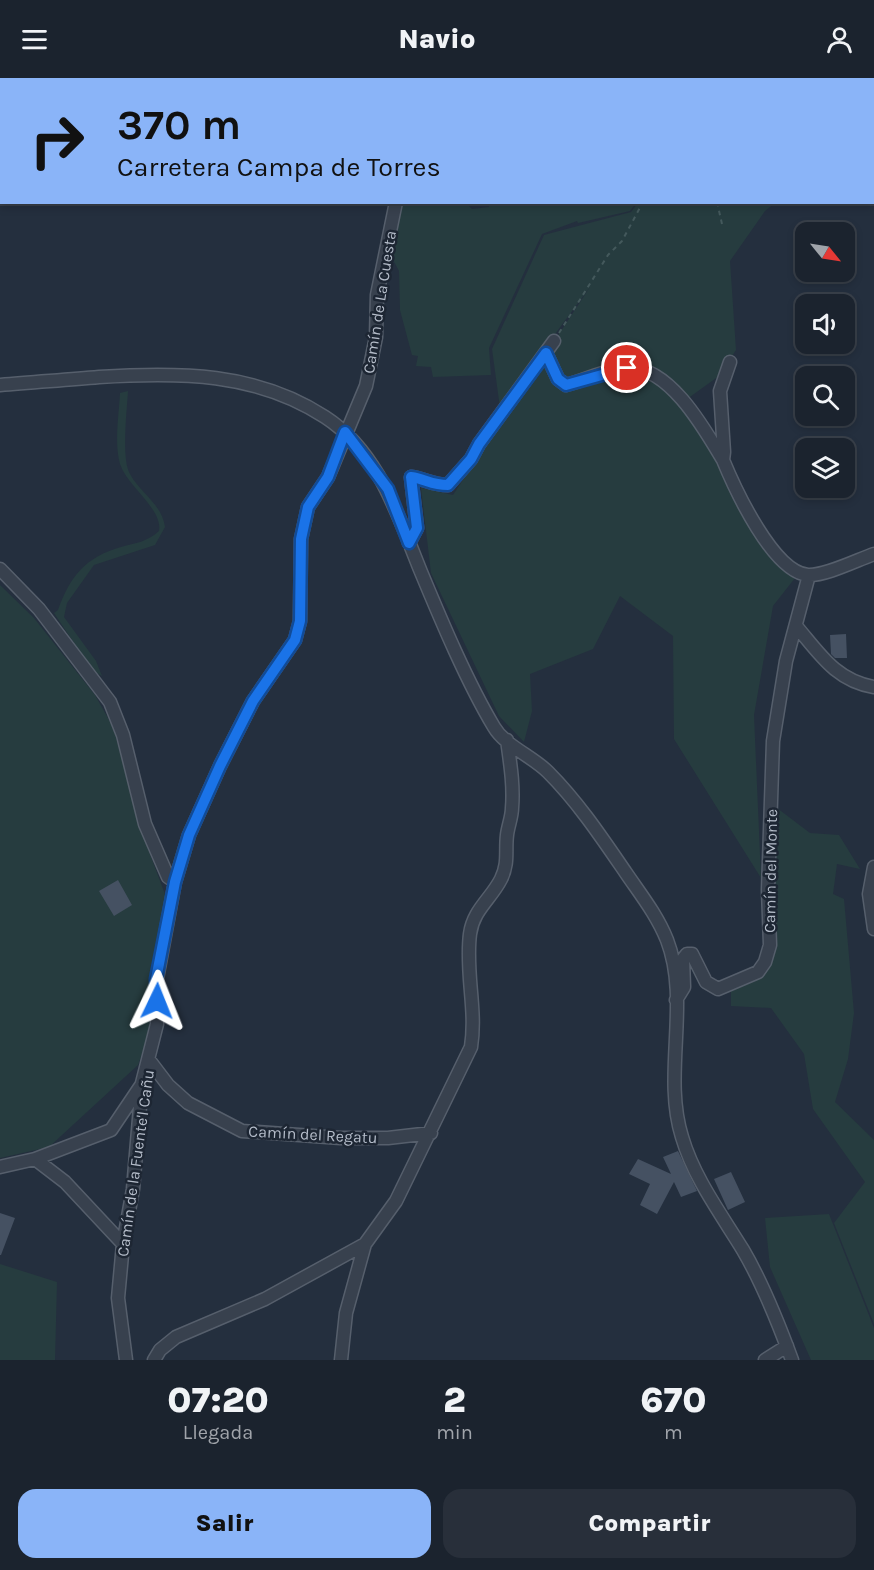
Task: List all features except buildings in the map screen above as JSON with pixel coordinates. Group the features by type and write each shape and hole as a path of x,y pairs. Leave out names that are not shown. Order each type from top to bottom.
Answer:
{"street":[{"name":"Camín de La Cuesta","path":"345,432 366,386 376,337 377,295 396,204"},
{"path":"409,543 417,528 411,477 421,478 428,484 448,485 471,459 479,444 555,341"},
{"path":"546,353 558,379 566,385 627,368 650,370 681,398 723,460 763,538 797,572 809,575 874,554"},
{"path":"723,460 720,391 730,362"},
{"path":"0,385 160,373 201,374 240,380 268,389 308,407 345,432 388,489 409,543 496,731 547,770 595,827 656,915 668,943 674,973 675,1107 682,1138 707,1191 744,1252 767,1297 792,1360"},
{"name":"Camín de la Fuente'l Cañu","path":"126,1360 118,1298 123,1244 132,1189 142,1083 157,1023 156,979 175,882 189,835 220,766 253,701 295,640 300,621 301,539 308,507 328,477 345,432"},
{"path":"0,569 39,609 110,702 123,735 145,824 168,877 175,882"},
{"path":"809,575 796,626 838,675 853,683 874,687"},
{"name":"Camín del Monte","path":"675,1000 684,987 683,958 687,954 692,954 706,982 718,989 752,975 765,962 770,945 768,890 772,741 786,662 796,626"},
{"path":"341,1360 346,1313 365,1244 396,1201 471,1047 474,1026 468,953 474,917 500,881 508,856 507,836 512,809 512,777 507,740"},
{"path":"874,867 870,894 874,929"},
{"name":"Camín del Regatu","path":"149,1060 168,1085 188,1103 242,1131 341,1138 388,1138 431,1133"},
{"path":"0,1167 35,1159 111,1130 142,1083"},
{"path":"35,1159 65,1182 123,1244"},
{"path":"154,1360 160,1350 176,1337 264,1299 365,1244"},
{"path":"765,1360 787,1346"},
{"path":"783,1360 787,1346"}],"path":[{"path":"555,341 608,255 622,242 642,204"},
{"path":"717,204 722,224"}],"green space":[{"path":"405,204 467,204 472,209 489,207 489,204 635,204 630,211 578,223 577,221 542,234 489,348 491,375 433,377 431,367 416,366 418,356 412,355 400,310 399,271 391,256 402,206"},
{"path":"637,204 774,204 765,211 730,261 736,350 719,376 687,399 752,519 795,578 773,606 754,715 761,878 674,739 673,636 620,596 593,649 530,674 532,711 524,742 499,716 431,573 421,488 453,495 590,287 500,408 492,349 544,235 631,212"},
{"path":"128,391 125,434 127,467 134,481 160,512 165,527 155,545 94,565 67,603 64,617 96,661 102,676 92,670 54,613 58,610 74,578 89,562 109,551 146,540 159,531 156,514 124,472 118,456 120,393"},
{"path":"0,585 34,618 95,695 113,727 144,838 169,905 149,980 150,1031 138,1065 49,1147 0,1158"},
{"path":"777,808 810,833 839,835 860,869 837,864 833,894 844,899 854,1013 848,1059 835,1102 874,1140 874,1324 834,1223 865,1182 813,1109 804,1054 771,1008 731,1006 731,991 756,981 774,949"},
{"path":"829,1214 874,1328 874,1360 811,1360 770,1267 765,1218"},
{"path":"0,1264 57,1282 55,1360 0,1360"}],"route":[{"path":"157,1001 156,979 175,882 189,835 253,701 295,640 300,621 301,539 308,507 328,477 345,432 388,489 409,543 417,528 411,477 421,478 428,484 448,485 471,459 479,444 546,353 558,379 566,385 597,374 627,368"}]}
